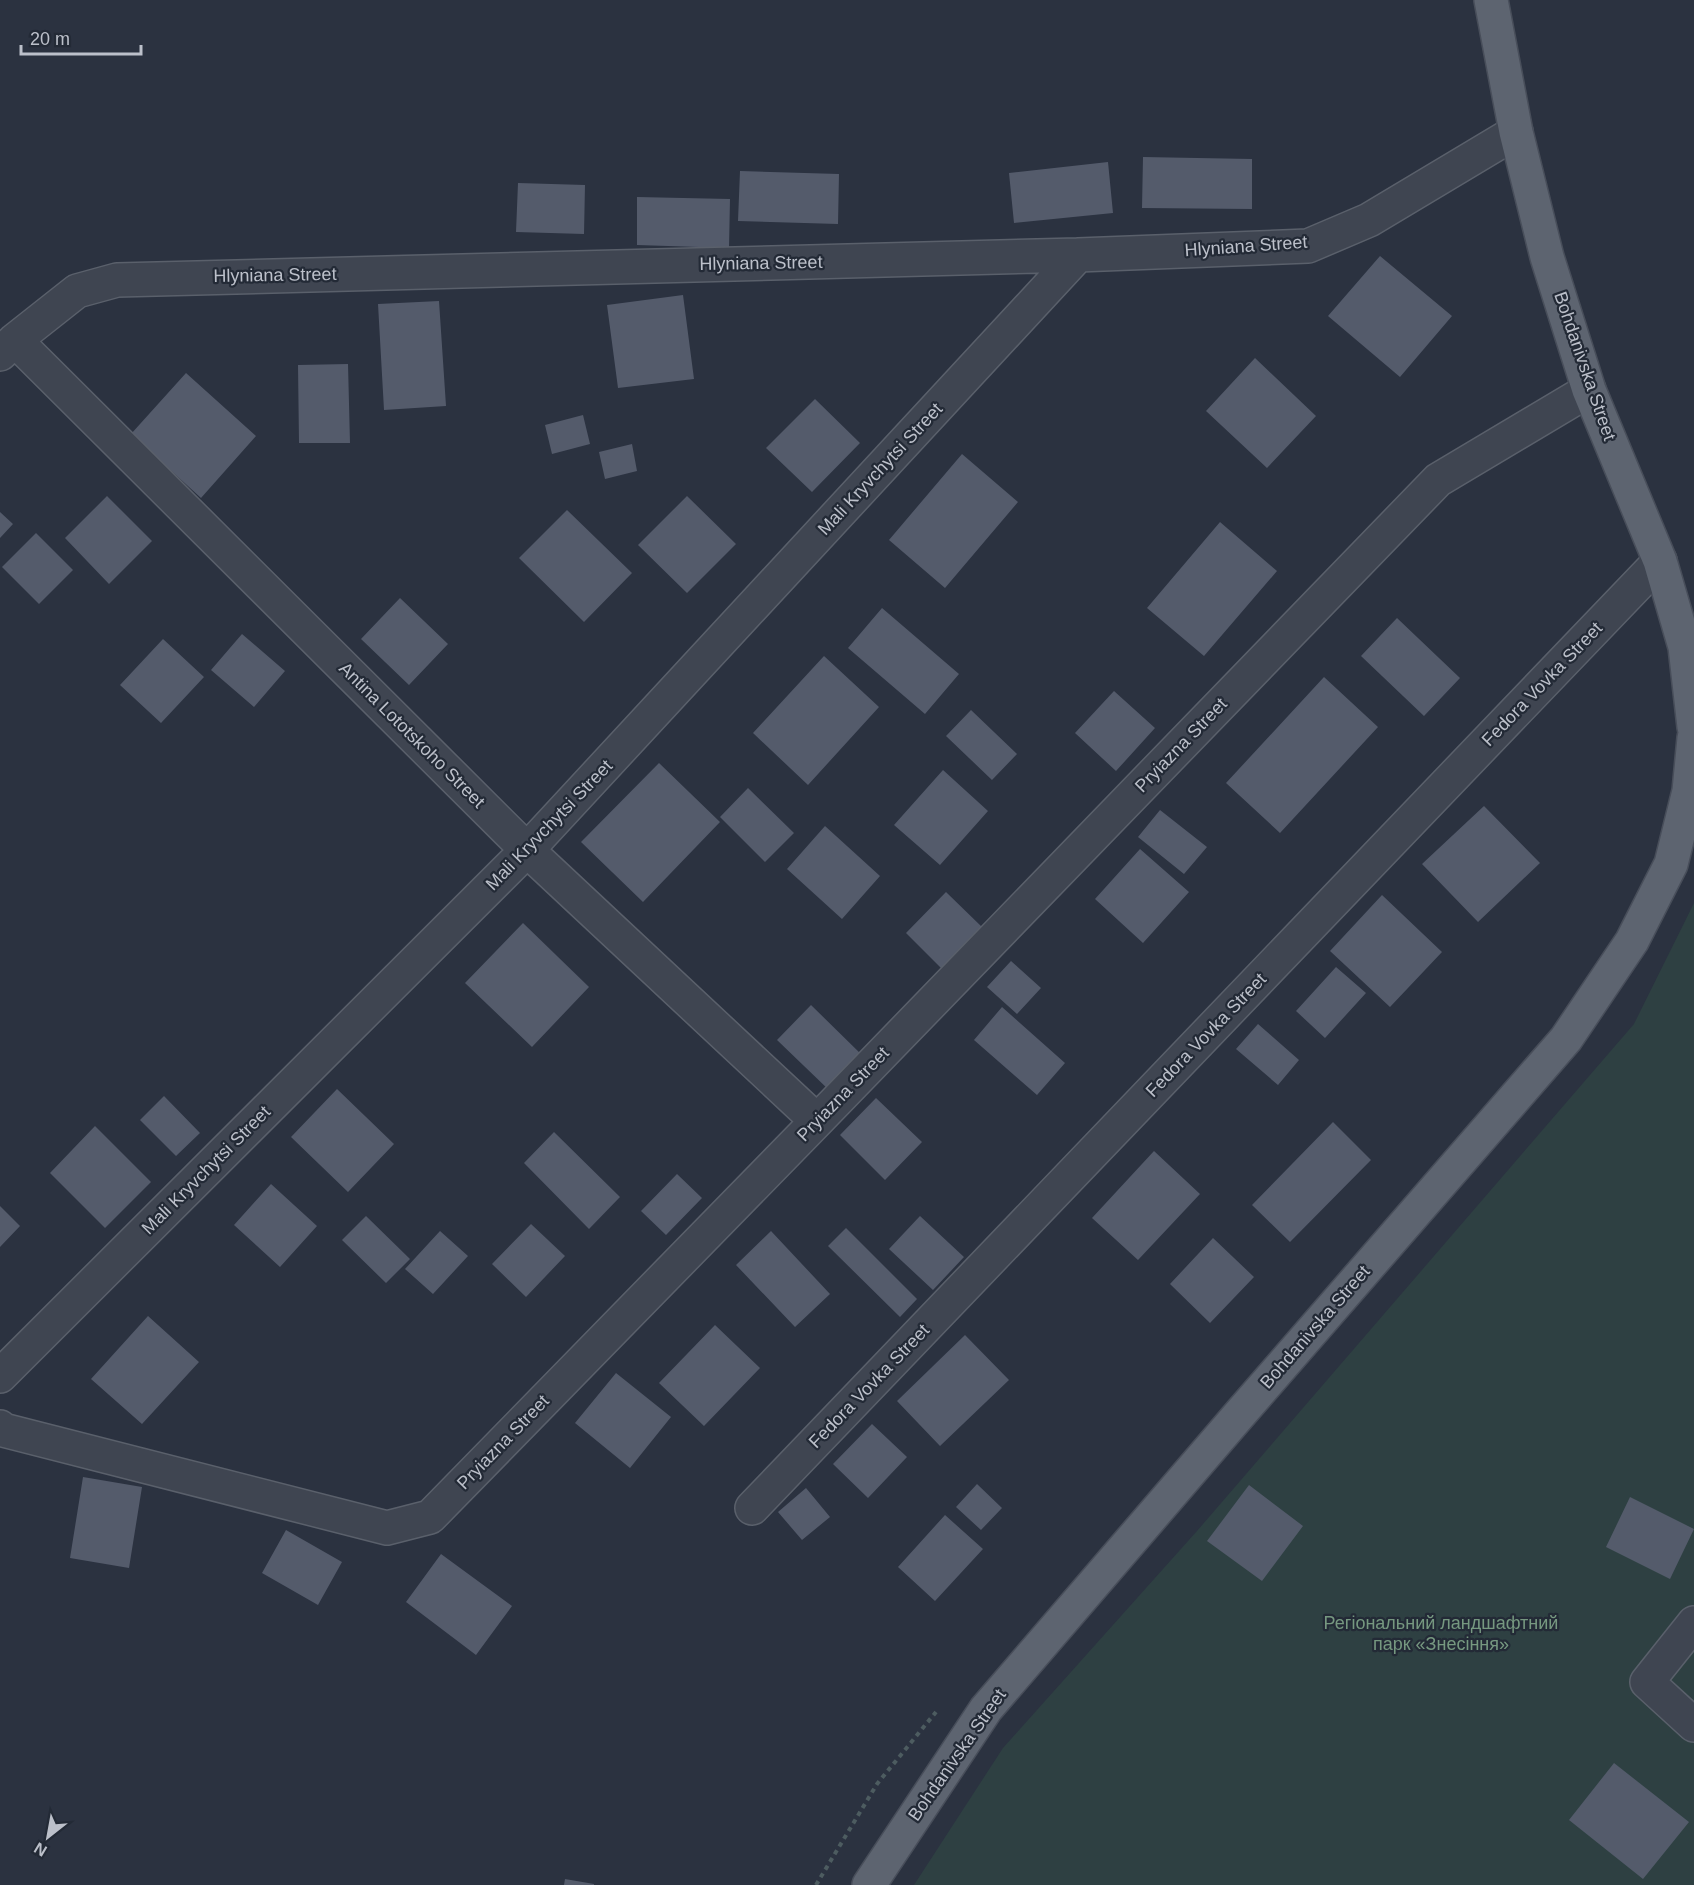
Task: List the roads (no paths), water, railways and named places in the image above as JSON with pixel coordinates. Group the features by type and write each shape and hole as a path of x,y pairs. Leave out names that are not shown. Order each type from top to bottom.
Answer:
{"main road":[{"name":"Bohdanivska Street","path":"1491,0 1516,132 1547,257 1589,390 1660,561 1685,647 1694,727"},
{"name":"Bohdanivska Street","path":"869,1885 986,1710 1239,1414 1566,1039 1632,941 1671,864 1689,791 1694,738"}],"street":[{"name":"Hlyniana Street","path":"7,347 77,291 117,279 1078,255 1308,246 1369,220 1516,132"},
{"name":"Mali Kryvchytsi Street","path":"0,1376 527,850 1078,255"},
{"name":"Antina Lototskoho Street","path":"7,347 527,850 817,1121"},
{"name":"Pryiazna Street","path":"2,1428 387,1528 430,1517 1438,480 1589,390"},
{"name":"Fedora Vovka Street","path":"752,1508 1660,561"},
{"path":"1694,1623 1647,1682 1694,1725"}],"park label":[{"name":"Регіональний ландшафтний парк «Знесіння»","path":"1441,1633"}]}
